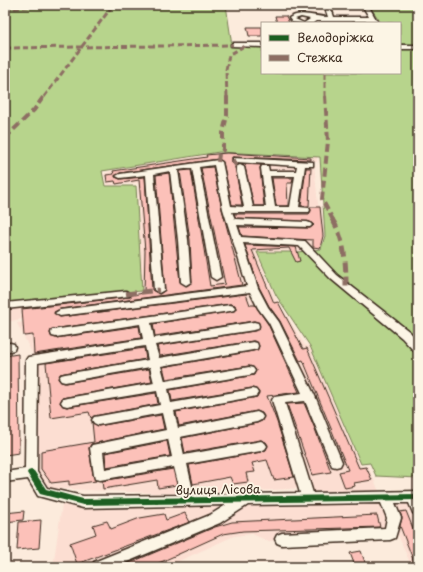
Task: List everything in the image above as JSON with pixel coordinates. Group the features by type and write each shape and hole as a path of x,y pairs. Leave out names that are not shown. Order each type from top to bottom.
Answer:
{"street":[{"path":"298,22 294,21 292,18 295,16 305,15 314,19 374,21 365,5"},
{"path":"328,8 332,19"},
{"path":"233,45 261,45"},
{"path":"401,47 418,47"},
{"path":"120,176 218,162 226,209 253,288 263,308 274,322 309,396 336,462"},
{"path":"249,209 238,163 310,164"},
{"path":"294,210 298,174 301,163"},
{"path":"195,165 216,277"},
{"path":"174,168 183,240 186,282"},
{"path":"271,209 265,170 298,174"},
{"path":"150,172 159,290"},
{"path":"226,209 306,210"},
{"path":"231,222 307,225"},
{"path":"236,240 302,242 334,277 406,335 418,348"},
{"path":"60,313 253,288"},
{"path":"5,306 126,294"},
{"path":"56,333 230,308"},
{"path":"145,321 189,501"},
{"path":"5,477 31,473 32,360 254,326"},
{"path":"65,378 253,346"},
{"path":"67,402 249,370"},
{"path":"98,420 252,393"},
{"path":"308,499 278,400 309,396"},
{"path":"257,417 96,448 100,475 261,446"},
{"name":"вулиця Лісова","path":"31,473 43,492 83,502 386,498 417,501"},
{"path":"282,539 390,534 394,518 386,498"},
{"path":"99,567 215,519 245,500"}],"shaded area":[{"path":"216,153 220,161 229,159 221,160 218,153 317,157 317,162 232,158 314,163 318,205 321,206 324,231 321,248 295,251 256,252 276,299 305,345 309,346 358,460 361,466 368,466 381,496 310,495 282,402 307,398 286,351 249,287 56,313 5,322 5,308 142,293 138,183 109,185 107,184 104,174 111,171"},
{"path":"249,290 268,321 288,359 302,394 275,398 273,403 302,488 199,495 45,488 38,474 37,363 17,323"},
{"path":"418,503 418,567 412,567 398,535 268,541 252,534 234,536 166,567 53,567 62,504 207,507"}],"green space":[{"path":"50,5 226,5 232,46 261,47 261,74 401,74 401,48 418,48 418,478 376,476 370,463 361,464 310,346 276,295 257,252 298,252 321,249 325,236 320,157 219,152 102,171 105,186 136,186 142,291 44,299 5,304 5,9"},
{"path":"369,5 418,5 418,45 401,44 401,22 380,22"}],"building":[{"path":"275,16 286,16 289,22 277,22"},
{"path":"247,27 261,27 261,36 249,36"},
{"path":"227,153 311,158 311,160 232,157 232,163 239,164 235,167 242,205 232,205 223,162 219,159 120,173 115,177 120,179 145,177 152,290 160,294 165,290 156,175 169,173 180,282 187,286 192,282 190,240 180,171 191,170 210,286 225,284 201,168 213,167 222,209 242,285 60,309 54,312 60,317 246,294 250,305 255,305 268,324 299,392 267,396 277,422 294,477 274,480 267,460 252,463 255,472 246,473 248,482 233,484 230,477 193,484 189,465 261,452 266,450 268,445 266,442 261,440 185,453 182,438 257,423 262,421 264,416 262,413 257,411 179,426 176,412 257,397 259,392 252,388 172,401 170,390 254,375 256,370 249,366 166,379 163,367 253,351 258,349 259,346 257,342 253,341 160,356 157,346 254,331 259,329 259,323 254,321 155,336 153,324 234,311 236,309 235,305 230,304 52,329 50,333 51,336 56,338 139,326 141,338 34,354 33,335 24,336 22,309 130,297 132,295 144,293 145,251 139,180 116,184 115,181 107,182 106,175 114,174 113,171 207,157 206,155"},
{"path":"241,164 261,165 260,168 264,206 254,206 245,167"},
{"path":"306,168 311,168 309,206 301,206"},
{"path":"272,178 293,178 292,183 287,183 288,206 276,206"},
{"path":"310,207 320,207 323,236 320,248 313,247 313,240 242,236 239,227 310,228 314,225 310,222 236,218 234,214 309,214 311,211"},
{"path":"245,245 296,247 300,261 296,262 289,248 252,250 274,303 278,302 303,349 307,348 359,468 366,467 372,480 354,483 355,486 345,488 339,472 348,470 303,360 300,361 280,321 269,306 259,287"},
{"path":"144,348 146,359 60,374 58,379 65,383 149,369 152,382 62,398 60,403 67,407 156,393 158,404 94,416 91,418 89,412 51,418 46,363"},
{"path":"18,354 19,453 5,455 5,356"},
{"path":"304,403 331,472 312,475 287,404"},
{"path":"161,415 164,429 91,444 89,448 93,475 96,481 69,485 69,481 51,483 41,469 41,451 94,442 92,422 98,426"},
{"path":"167,441 170,456 106,467 105,453"},
{"path":"173,469 177,485 158,488 157,480 103,489 102,481"},
{"path":"24,511 23,520 5,522 5,513"},
{"path":"406,511 418,541 418,567 416,567 400,526 402,518 400,512"},
{"path":"185,513 190,522 77,564 70,543 96,534 93,525 107,521 111,529 140,518 164,514 166,520"},
{"path":"377,515 380,527 243,531 223,534 150,567 120,567 215,527 232,522"},
{"path":"41,520 39,548 17,550 19,522"},
{"path":"361,551 366,565 355,566 350,553"}],"marked path":[{"path":"5,9 49,5"},
{"path":"5,138 34,110 113,5"},
{"path":"5,48 233,45"},
{"path":"218,162 219,154 223,150 223,132 227,116 226,70 229,55 246,45"},
{"path":"325,74 325,102 328,141 322,199 340,231 346,267 346,287"},
{"path":"236,160 234,161 235,164 240,167"},
{"path":"126,294 159,290"}],"cycle path":[{"path":"31,473 43,492 83,502 418,497"}]}
